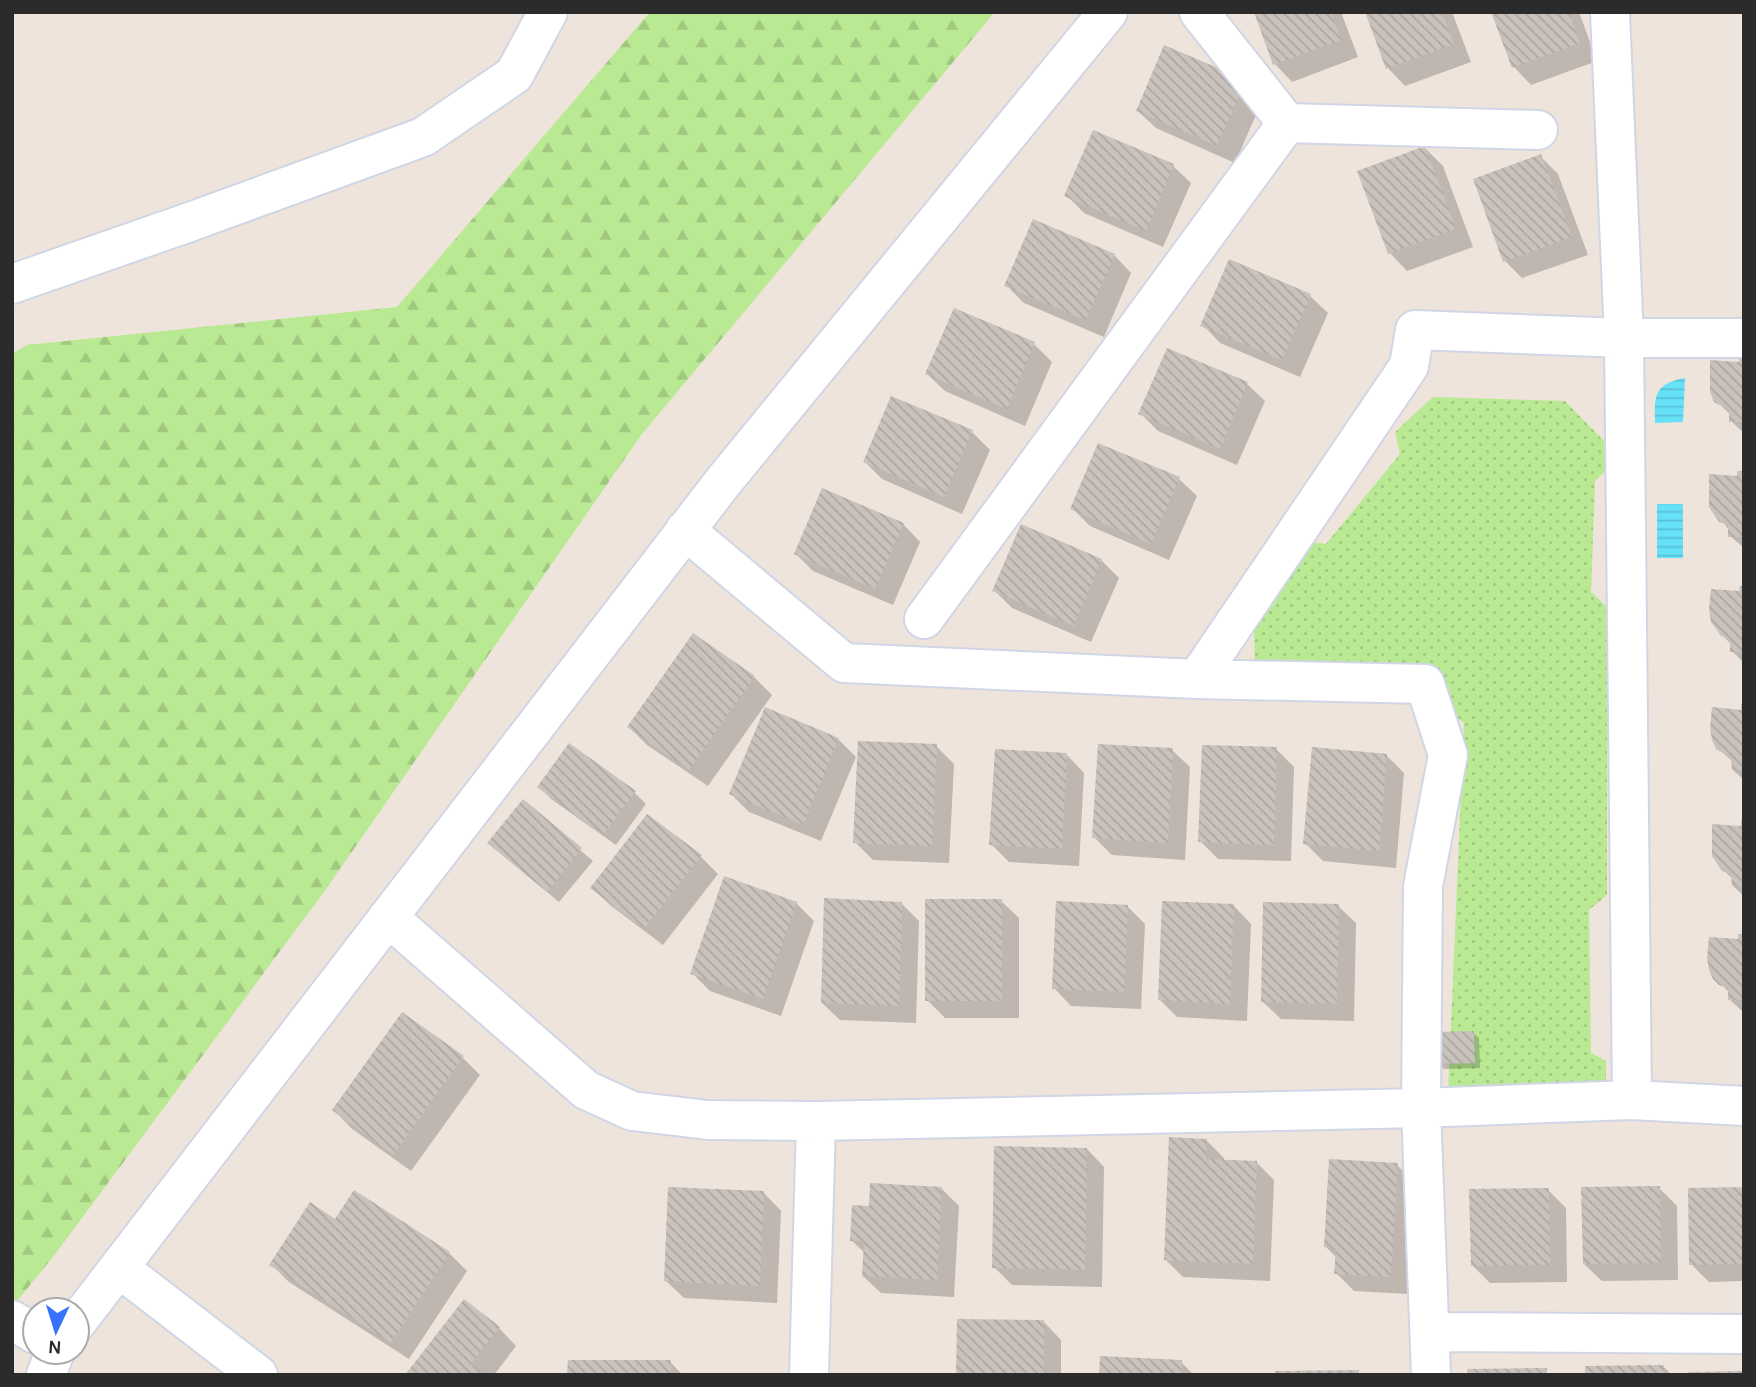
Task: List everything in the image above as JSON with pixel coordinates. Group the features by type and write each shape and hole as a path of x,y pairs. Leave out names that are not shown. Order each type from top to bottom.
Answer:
{"street":[{"path":"12,284 423,137 514,75 548,12"},
{"path":"91,1304 685,530 1108,12"},
{"path":"1199,12 1287,123 1538,130"},
{"path":"1609,12 1624,338 1632,1100"},
{"path":"924,619 1287,123"},
{"path":"1197,679 1409,366 1415,330 1624,338 1744,338"},
{"path":"685,530 844,663 1197,679 1425,684 1448,755 1423,886 1421,1108 1431,1375"},
{"path":"388,917 586,1090 632,1111 708,1120 816,1121 1421,1108 1632,1100 1744,1106"},
{"path":"809,1375 816,1121"},
{"path":"119,1268 258,1375"},
{"path":"1431,1332 1744,1334"}],"green space":[{"path":"650,12 995,12 642,434 324,892 53,1257 12,1307 12,354 27,345 397,307"},
{"path":"1433,397 1565,401 1607,444 1606,471 1595,481 1591,592 1607,607 1607,895 1589,910 1591,1053 1606,1061 1606,1100 1448,1096 1464,723 1451,713 1255,676 1254,622 1305,541 1326,544 1400,454 1395,432"}],"water":[{"path":"1685,378 1683,422 1655,423 1658,392 1668,383"},
{"path":"1657,504 1683,504 1683,558 1657,558"}],"building":[{"path":"1254,12 1331,12 1341,40 1273,65"},
{"path":"1365,12 1442,12 1454,44 1386,69"},
{"path":"1491,12 1569,12 1580,43 1512,68"},
{"path":"1164,45 1246,80 1217,146 1136,111"},
{"path":"1093,130 1174,164 1146,231 1064,196"},
{"path":"1425,146 1456,229 1388,254 1357,171"},
{"path":"1541,154 1572,237 1503,262 1473,179"},
{"path":"1033,219 1115,254 1086,320 1004,286"},
{"path":"1229,259 1311,294 1282,360 1200,326"},
{"path":"954,308 1035,342 1007,409 925,374"},
{"path":"1167,348 1248,382 1220,449 1138,414"},
{"path":"1739,356 1744,356 1744,422 1729,422 1729,410 1714,402 1710,392 1710,360 1739,362"},
{"path":"891,396 973,430 944,497 863,462"},
{"path":"1098,443 1180,477 1151,544 1070,509"},
{"path":"1737,471 1744,471 1744,537 1728,537 1728,525 1719,522 1709,507 1709,474 1737,476"},
{"path":"822,488 904,523 875,589 794,554"},
{"path":"1021,524 1102,559 1074,626 992,591"},
{"path":"1740,586 1744,586 1744,652 1730,652 1730,640 1721,636 1711,622 1711,589 1739,591"},
{"path":"693,633 755,676 689,770 627,727"},
{"path":"1741,704 1744,704 1744,771 1732,770 1731,758 1716,749 1710,728 1712,707 1741,710"},
{"path":"765,707 839,738 803,825 729,794"},
{"path":"858,741 937,744 932,846 853,843"},
{"path":"569,743 636,791 603,835 537,787"},
{"path":"1098,744 1173,748 1168,843 1092,838"},
{"path":"1202,745 1277,747 1274,845 1198,842"},
{"path":"1312,747 1387,754 1379,851 1303,844"},
{"path":"995,749 1067,753 1062,849 989,845"},
{"path":"523,799 582,848 547,892 487,843"},
{"path":"647,814 702,855 644,929 590,888"},
{"path":"1741,820 1744,820 1744,887 1732,886 1731,874 1722,871 1712,856 1712,824 1741,826"},
{"path":"724,876 797,902 763,999 690,974"},
{"path":"824,898 902,902 899,1006 821,1003"},
{"path":"925,899 1002,899 1002,1001 925,1001"},
{"path":"1056,901 1128,905 1124,992 1052,989"},
{"path":"1162,901 1234,904 1230,1004 1158,1000"},
{"path":"1263,902 1339,904 1337,1004 1261,1002"},
{"path":"1738,934 1744,934 1744,1000 1728,1000 1728,988 1719,985 1709,970 1709,937 1738,939"},
{"path":"402,1012 464,1056 393,1155 332,1110"},
{"path":"1474,1031 1475,1063 1436,1064 1436,1032"},
{"path":"1169,1137 1207,1139 1206,1159 1257,1161 1253,1264 1164,1260"},
{"path":"994,1146 1087,1148 1085,1270 992,1268"},
{"path":"1329,1159 1398,1163 1391,1277 1334,1274 1336,1248 1324,1247"},
{"path":"870,1183 942,1187 937,1280 862,1276 864,1241 850,1241 852,1205 869,1206"},
{"path":"1660,1186 1661,1263 1583,1264 1581,1187"},
{"path":"668,1187 764,1191 760,1286 664,1281"},
{"path":"1744,1187 1744,1264 1689,1265 1688,1188"},
{"path":"1549,1188 1550,1265 1471,1266 1469,1189"},
{"path":"354,1190 450,1252 391,1343 269,1265 310,1202 335,1219"},
{"path":"464,1299 500,1327 471,1364 485,1375 405,1375"},
{"path":"957,1319 1044,1320 1044,1375 956,1375"},
{"path":"1100,1356 1182,1360 1181,1375 1099,1375"},
{"path":"568,1360 671,1360 671,1375 567,1375"},
{"path":"1664,1365 1664,1375 1585,1375 1585,1366"},
{"path":"1547,1368 1547,1375 1468,1375 1467,1369"},
{"path":"1359,1370 1359,1375 1275,1375 1275,1371"},
{"path":"1744,1371 1744,1375 1688,1375 1688,1372"}]}
